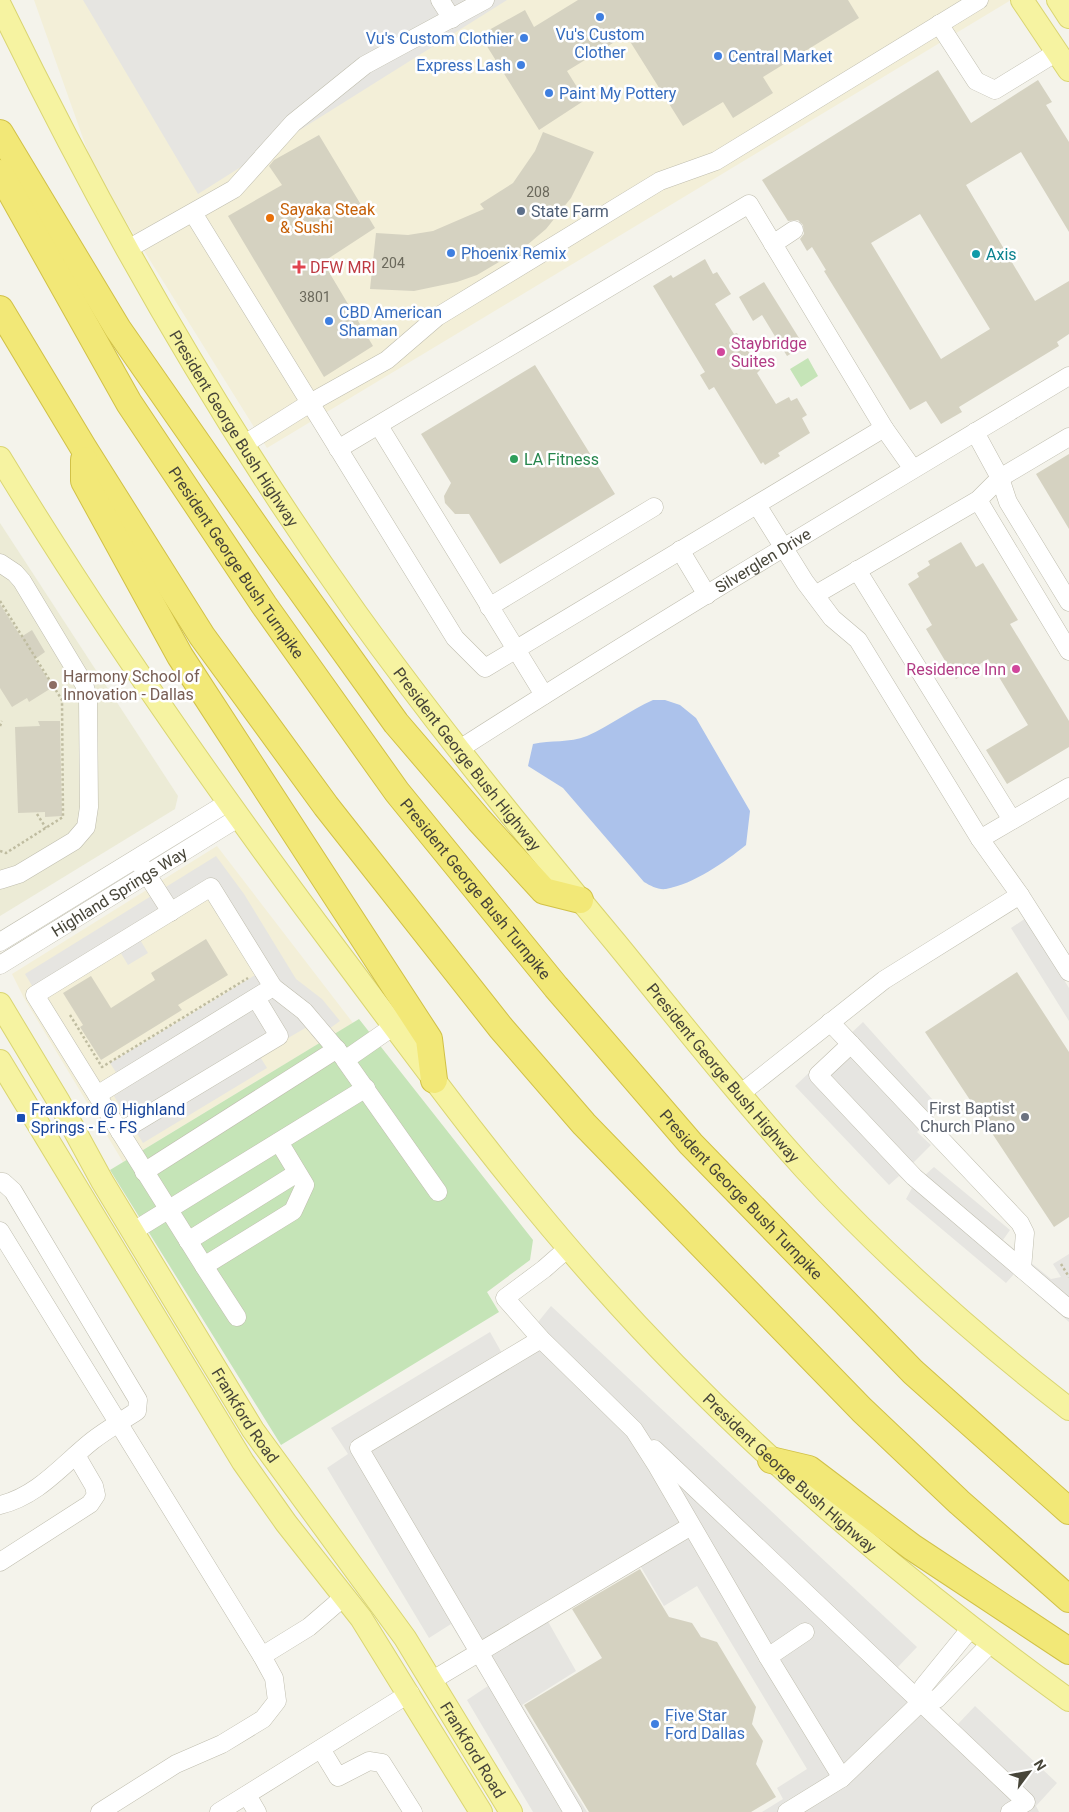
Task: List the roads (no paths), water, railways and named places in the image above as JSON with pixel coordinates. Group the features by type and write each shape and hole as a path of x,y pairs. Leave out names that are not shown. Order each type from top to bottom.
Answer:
{"highway":[{"path":"0,133 118,329 268,546 396,723 479,820 544,891 580,900"},
{"name":"President George Bush Turnpike","path":"0,173 129,403 264,605 397,792 556,987 691,1144 913,1372 1069,1510"},
{"path":"0,309 83,447 202,636 326,806 501,1028 591,1131 862,1410 959,1502 1069,1599"},
{"path":"83,447 84,481 138,583 197,683 429,1039 434,1080"},
{"path":"771,1460 810,1469 912,1547 1069,1651"}],"main road":[{"path":"1022,0 1063,61"},
{"path":"1058,0 1069,17"},
{"name":"President George Bush Highway","path":"0,5 69,144 126,250 243,445 355,611 458,750 740,1094 806,1169 880,1246 960,1321 1069,1409"},
{"name":"President George Bush Highway","path":"0,458 94,608 233,810 434,1080 521,1192 568,1248 673,1364 771,1460 850,1530 971,1628 1069,1700"},
{"name":"Frankford Road","path":"0,1004 59,1102 132,1232 258,1438 405,1638 510,1812"},
{"name":"Frankford Road","path":"0,1061 243,1462 275,1507 345,1596 410,1694 481,1812"},
{"path":"410,1694 430,1681"}],"street":[{"path":"440,0 452,20"},
{"path":"126,250 234,189 293,123 365,65 452,20 485,0"},
{"path":"243,445 387,360 437,317 660,181 716,161 979,0"},
{"path":"939,24 976,81 995,90 1063,61"},
{"path":"338,449 749,204 884,428 913,469"},
{"path":"193,213 455,638 484,668 884,428"},
{"path":"773,244 794,230"},
{"name":"Silverglen Drive","path":"458,750 707,595 1069,376"},
{"path":"379,426 544,695"},
{"path":"975,432 1000,478 1008,502 1069,602"},
{"path":"815,595 978,500 1000,478 1069,437"},
{"path":"978,500 1069,651"},
{"path":"756,505 832,618 858,640 980,839 1020,895 1069,972"},
{"path":"489,607 654,507"},
{"path":"680,550 707,595"},
{"path":"0,563 15,573 22,581 84,684 88,698 89,807 86,827 74,840 19,874 0,880"},
{"path":"857,570 1012,820"},
{"path":"980,839 1069,787"},
{"name":"Highland Springs Way","path":"0,942 137,858 233,810"},
{"name":"Highland Springs Way","path":"0,965 147,874 233,810"},
{"path":"137,858 170,912"},
{"path":"237,1317 144,1172 35,995 211,887 273,987 304,1011 341,1054 438,1192"},
{"path":"740,1094 884,980 1020,895"},
{"path":"97,1095 273,987"},
{"path":"120,1132 279,1036 256,998"},
{"path":"830,1022 1020,1223 1025,1233 1022,1269"},
{"path":"144,1172 341,1054 394,1026"},
{"path":"851,1044 818,1075 914,1177 1069,1309"},
{"path":"132,1232 366,1088"},
{"path":"204,1266 293,1211 305,1185 279,1142"},
{"path":"188,1241 298,1173"},
{"path":"0,1182 3,1182 13,1192 138,1400 137,1411 92,1441 31,1492 17,1501 0,1505"},
{"path":"0,1231 274,1678 277,1701 263,1719 222,1744 176,1764 100,1812"},
{"path":"568,1248 544,1269 505,1298 541,1340 634,1430 922,1701 1026,1802 1010,1812"},
{"path":"541,1340 360,1448 573,1812"},
{"path":"634,1430 842,1778"},
{"path":"0,1562 90,1504 96,1495 94,1486 76,1455"},
{"path":"430,1681 692,1526"},
{"path":"262,1656 309,1627 345,1596"},
{"path":"922,1701 923,1687 971,1628"},
{"path":"768,1657 805,1632"},
{"path":"787,1812 842,1778 922,1701 938,1699 991,1644"},
{"path":"220,1812 410,1694"},
{"path":"321,1749 338,1777 369,1761 382,1763 413,1812"},
{"path":"247,1795 257,1812"}],"water":[{"path":"653,700 665,700 680,705 696,718 750,811 746,845 719,865 698,877 666,889 657,888 644,882 563,788 528,766 533,744 574,740 587,736"}],"place":[{"name":"Vu's Custom Clother","path":"600,17"},
{"name":"Vu's Custom Clothier","path":"524,38"},
{"name":"Central Market","path":"718,56"},
{"name":"Express Lash","path":"521,65"},
{"name":"Paint My Pottery","path":"549,93"},
{"name":"State Farm","path":"521,211"},
{"name":"Sayaka Steak & Sushi","path":"270,218"},
{"name":"Phoenix Remix","path":"451,253"},
{"name":"Axis","path":"976,254"},
{"name":"DFW MRI","path":"299,267"},
{"name":"CBD American Shaman","path":"329,321"},
{"name":"Staybridge Suites","path":"721,352"},
{"name":"LA Fitness","path":"514,459"},
{"name":"Residence Inn","path":"1016,669"},
{"name":"Harmony School of Innovation - Dallas","path":"53,685"},
{"name":"First Baptist Church Plano","path":"1025,1117"},
{"name":"Frankford @ Highland Springs - E - FS","path":"21,1118"},
{"name":"Five Star Ford Dallas","path":"655,1724"}]}
